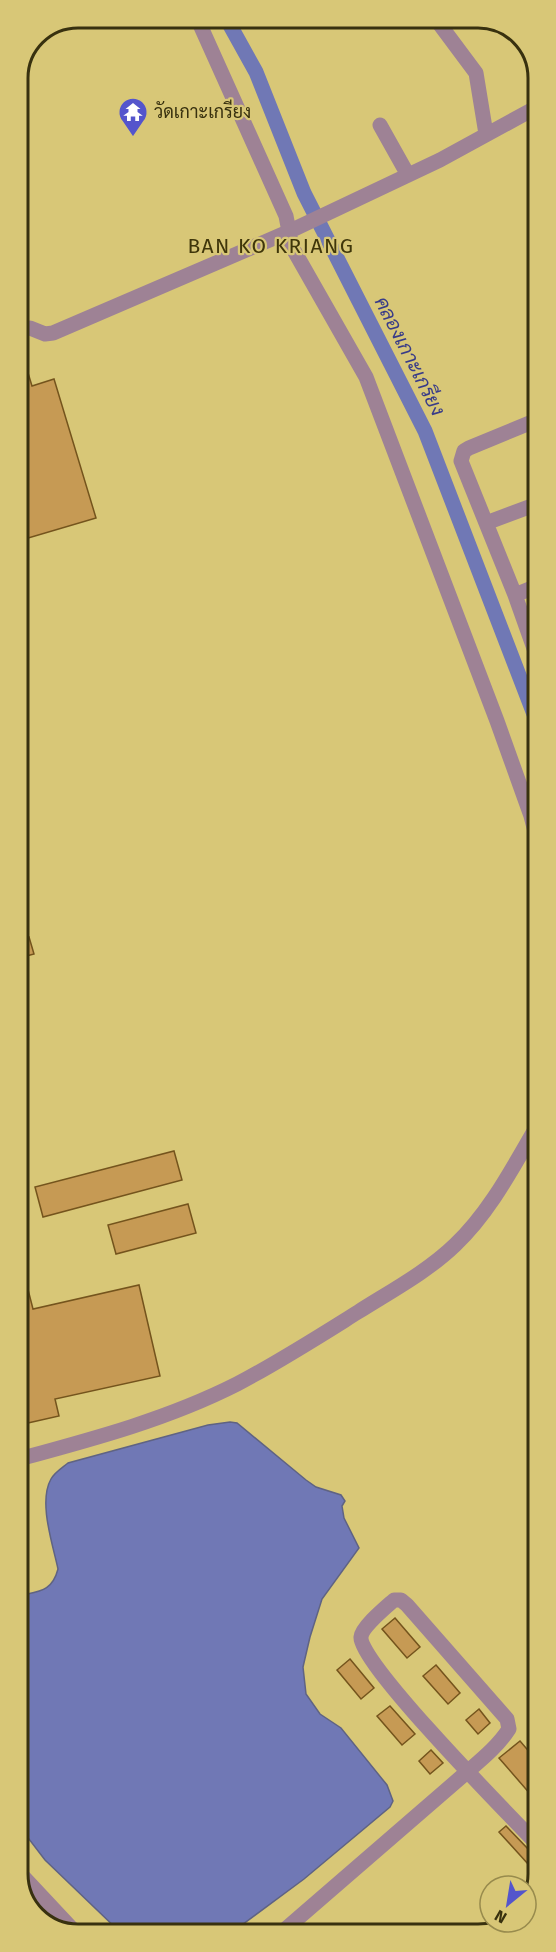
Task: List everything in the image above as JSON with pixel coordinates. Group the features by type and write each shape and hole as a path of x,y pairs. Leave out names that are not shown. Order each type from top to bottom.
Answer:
{"street":[{"path":"202,28 286,216 294,229 292,247 366,377 528,808"},
{"path":"443,29 476,73 486,134"},
{"path":"30,328 45,334 53,333 294,229 440,160 528,111"},
{"path":"380,125 408,175"},
{"path":"528,424 469,447 462,455 461,461 528,632"},
{"path":"486,523 528,507"},
{"path":"515,595 528,590"},
{"path":"28,1457 92,1440 147,1421 235,1385 282,1360 399,1287 455,1245 475,1223 495,1196 528,1141"},
{"path":"294,1924 467,1772 504,1738 509,1729 507,1719 407,1605 401,1600 394,1600 363,1630 360,1639 363,1648 382,1676 467,1772 528,1835"},
{"path":"29,1883 66,1922"}],"water":[{"path":"237,1423 306,1480 316,1487 341,1495 345,1501 342,1506 344,1518 359,1548 322,1599 303,1667 306,1694 320,1714 341,1728 387,1785 393,1801 390,1807 304,1879 244,1923 111,1923 45,1860 28,1838 28,1594 48,1586 58,1569 46,1511 47,1488 54,1474 68,1463 208,1425"}],"building":[{"path":"28,373 32,386 54,379 96,518 28,538"},
{"path":"28,937 34,954 28,956"},
{"path":"174,1151 182,1180 43,1217 35,1187"},
{"path":"188,1204 196,1233 116,1254 108,1225"},
{"path":"139,1285 160,1376 55,1399 59,1416 28,1423 28,1290 33,1309"},
{"path":"395,1618 420,1647 407,1658 382,1629"},
{"path":"350,1659 374,1688 361,1699 337,1670"},
{"path":"436,1665 460,1693 448,1704 423,1676"},
{"path":"390,1706 415,1734 402,1745 377,1716"},
{"path":"479,1709 490,1723 478,1734 466,1720"},
{"path":"520,1741 528,1750 528,1791 499,1758"},
{"path":"431,1750 443,1763 430,1774 419,1761"},
{"path":"506,1826 528,1849 528,1864 499,1832"}],"waterway":[{"name":"คลองเกาะเกรียง","path":"232,28 256,72 304,193 425,431 528,699"}],"place":[{"name":"วัดเกาะเกรียง","path":"133,138"}],"district":[{"name":"BAN KO KRIANG","path":"271,246"}]}
